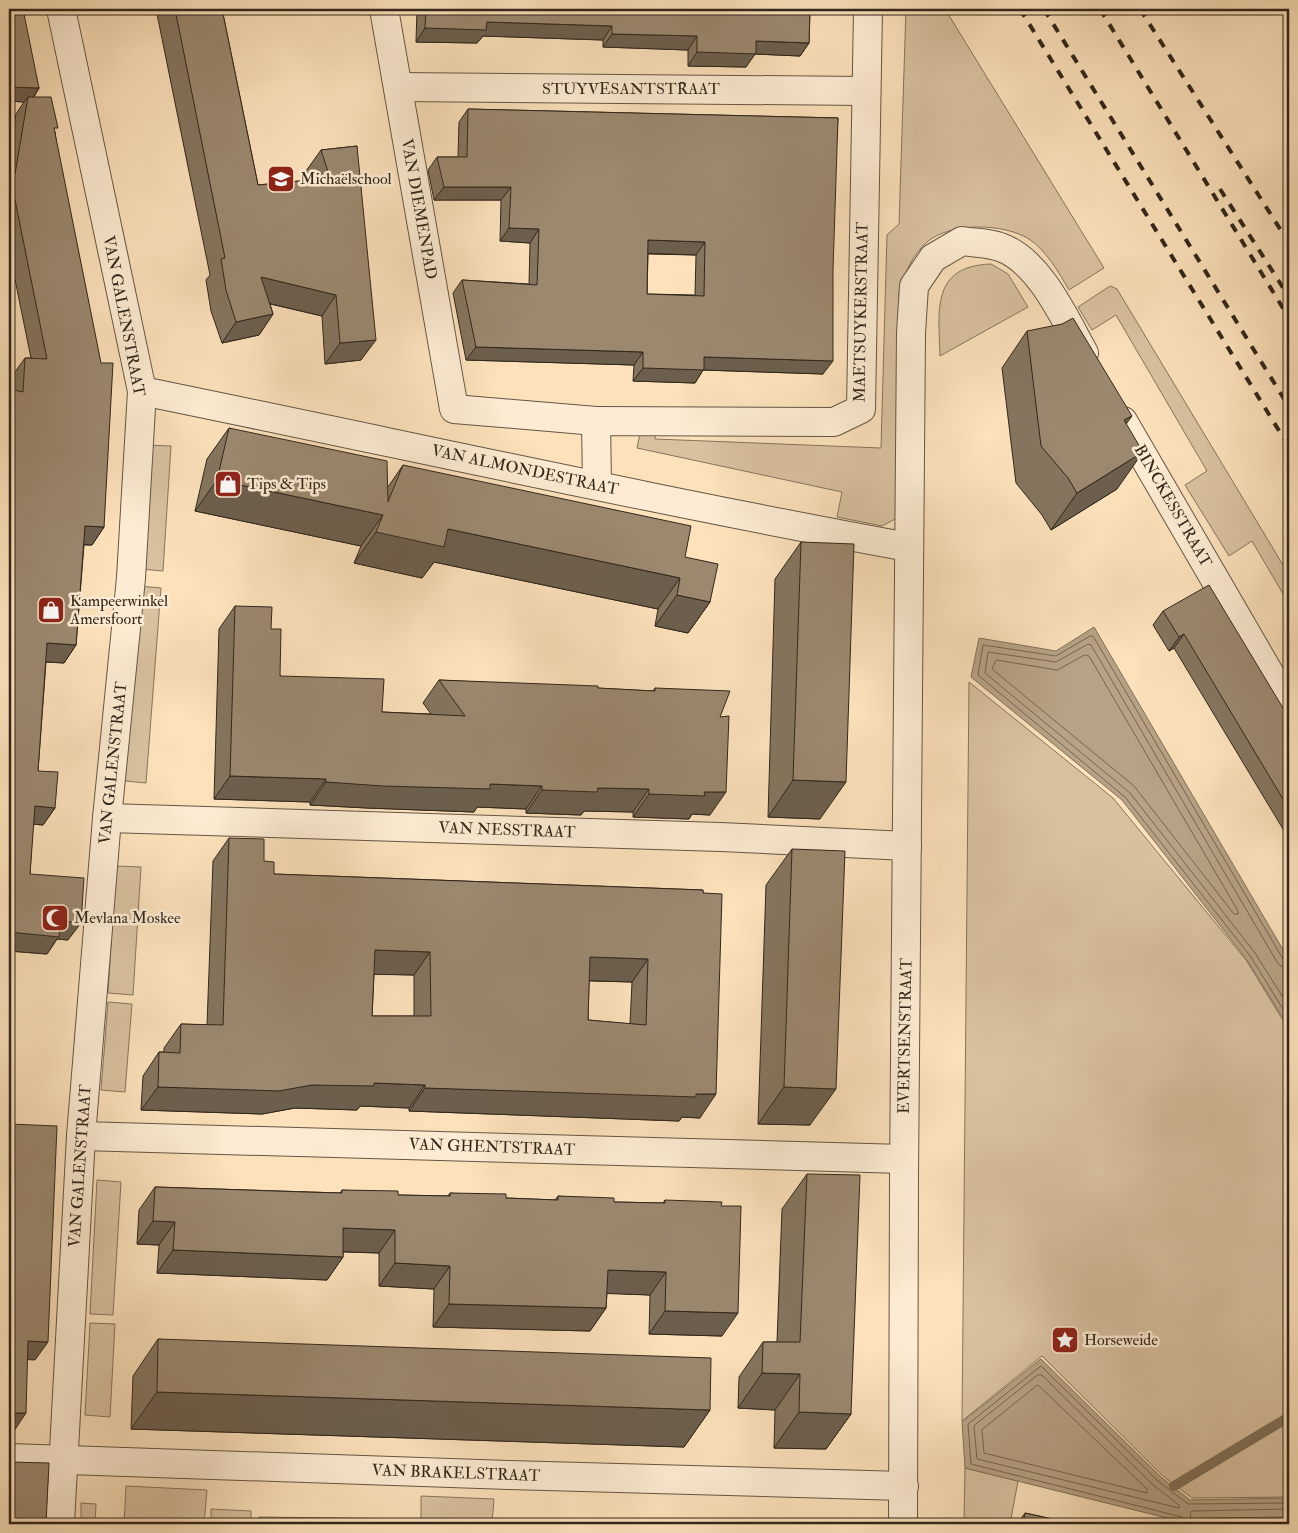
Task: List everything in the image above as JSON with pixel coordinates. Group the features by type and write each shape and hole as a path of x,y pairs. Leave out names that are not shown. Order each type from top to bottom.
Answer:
{"street":[{"name":"VAN GALENSTRAAT","path":"60,1524 80,1136 131,578 142,391 61,9"},
{"name":"VAN DIEMENPAD","path":"384,9 454,409"},
{"name":"MAETSUYKERSTRAAT","path":"454,409 596,421 834,422 861,409 865,91 868,9"},
{"name":"STUYVESANTSTRAAT","path":"398,87 865,91"},
{"path":"908,547 911,334 914,286 934,258 962,241 1001,247 1028,263 1058,308 1097,375"},
{"name":"VAN ALMONDESTRAAT","path":"142,391 734,515 908,547"},
{"name":"BINCKESSTRAAT","path":"1111,400 1289,707"},
{"path":"596,421 597,485"},
{"name":"EVERTSENSTRAAT","path":"903,1524 908,547"},
{"name":"VAN NESSTRAAT","path":"108,818 711,836 907,846"},
{"name":"VAN GHENTSTRAAT","path":"80,1136 904,1159"},
{"name":"VAN BRAKELSTRAAT","path":"9,1458 904,1486"}],"shaded area":[{"path":"906,9 945,9 1104,268 1069,290 1052,262 1035,243 1018,234 992,228 977,227 949,231 937,235 922,247 910,265 899,292 897,518 882,526 837,517 842,492 637,448 641,428 656,428 655,439 881,448 887,235 899,224"},
{"path":"991,264 1008,274 1028,307 940,356 940,308 942,294 948,282 957,273 971,267"},
{"path":"1110,286 1117,289 1289,575 1289,604 1252,541 1229,556 1185,485 1207,471 1116,315 1092,330 1078,307"},
{"path":"148,445 171,446 163,571 140,569"},
{"path":"139,586 161,588 146,783 125,781"},
{"path":"969,682 1113,798 1246,960 1289,1030 1289,1497 1192,1498 1163,1476 1042,1356 962,1421"},
{"path":"116,866 141,867 133,995 108,993"},
{"path":"108,1002 132,1004 125,1092 101,1090"},
{"path":"97,1180 121,1182 113,1315 90,1314"},
{"path":"90,1323 115,1324 110,1417 85,1415"},
{"path":"965,1468 1018,1481 1010,1524 945,1524 945,1518 964,1520"},
{"path":"126,1486 207,1490 204,1524 124,1524"},
{"path":"421,1496 494,1499 492,1524 421,1524"},
{"path":"81,1503 96,1504 95,1524 81,1524"},
{"path":"211,1509 251,1511 251,1524 211,1524"},
{"path":"259,1517 416,1519 416,1524 259,1524"}],"water":[{"path":"1094,627 1289,960 1289,1028 1247,960 1122,800 971,677 979,638 1056,651"},
{"path":"1041,1359 1161,1477 1190,1500 1289,1498 1289,1524 1191,1524 965,1468 962,1422"}],"building":[{"path":"9,9 23,9 39,88 9,87"},
{"path":"175,9 222,9 258,185 330,178 321,150 357,146 376,340 340,343 336,295 261,277 273,314 236,322 226,290 221,259 225,258"},
{"path":"426,9 810,9 809,43 756,41 756,54 697,52 697,36 612,34 612,26 487,22 486,30 425,28"},
{"path":"28,97 51,97 58,128 54,128 101,363 113,363 104,527 85,526 76,645 47,643 38,771 58,772 55,808 35,806 30,874 84,878 81,923 60,921 59,937 9,932 9,389 23,392 25,358 47,359 10,175 15,174"},
{"path":"468,109 838,118 833,270 833,361 704,357 704,370 643,368 643,352 476,347 462,280 537,285 539,229 509,228 511,187 444,187 437,157 467,157","holes":["648,240 705,242 704,296 647,294"]},
{"path":"1073,318 1132,416 1124,420 1143,452 1077,493 1068,478 1041,446 1027,331 1062,324"},
{"path":"229,428 387,461 388,502 403,465 691,526 685,557 718,564 710,602 677,595 680,578 448,529 444,547 376,532 383,515 217,480"},
{"path":"801,542 854,544 846,782 793,780"},
{"path":"1209,585 1289,718 1289,809 1184,634 1179,637 1163,611"},
{"path":"235,606 272,607 271,629 281,629 280,676 384,679 382,712 465,716 439,680 598,686 598,688 655,691 655,688 730,691 720,717 729,716 726,792 704,792 705,796 649,794 649,789 598,788 597,792 542,790 542,786 490,784 490,789 383,786 326,782 326,779 230,776"},
{"path":"229,838 264,839 264,861 274,862 274,874 703,890 703,893 722,894 716,1094 696,1094 696,1097 425,1088 425,1085 374,1083 374,1086 312,1085 279,1091 158,1087 159,1052 180,1053 181,1024 223,1025","holes":["375,950 430,952 431,1016 372,1016","590,957 648,959 646,1025 588,1020"]},
{"path":"792,849 845,851 836,1089 784,1087"},
{"path":"9,1124 57,1126 48,1342 28,1341 26,1413 9,1413"},
{"path":"807,1174 860,1175 851,1414 799,1412 800,1374 762,1373 763,1342 800,1342"},
{"path":"155,1187 342,1193 342,1190 398,1191 398,1195 450,1196 450,1193 506,1194 506,1198 558,1200 558,1196 614,1198 614,1202 665,1203 665,1200 722,1202 721,1206 741,1206 738,1313 665,1311 666,1272 608,1270 606,1308 449,1304 450,1266 395,1263 395,1230 343,1228 343,1257 173,1250 175,1222 153,1221"},
{"path":"158,1339 711,1358 710,1410 157,1392"},
{"path":"9,1462 49,1463 46,1524 9,1524"},
{"path":"1025,1513 1075,1524 1023,1524"}],"waterway":[{"path":"1174,1486 1289,1417"}],"railway":[{"path":"1020,9 1289,447"},
{"path":"1044,9 1289,407"},
{"path":"1100,9 1289,318"},
{"path":"1140,9 1289,243"},
{"path":"1220,189 1289,297"}],"place":[{"name":"Michaëlschool","path":"281,179"},
{"name":"Tips & Tips","path":"228,484"},
{"name":"Kampeerwinkel Amersfoort","path":"51,610"},
{"name":"Mevlana Moskee","path":"55,918"},
{"name":"Horseweide","path":"1065,1340"}]}
